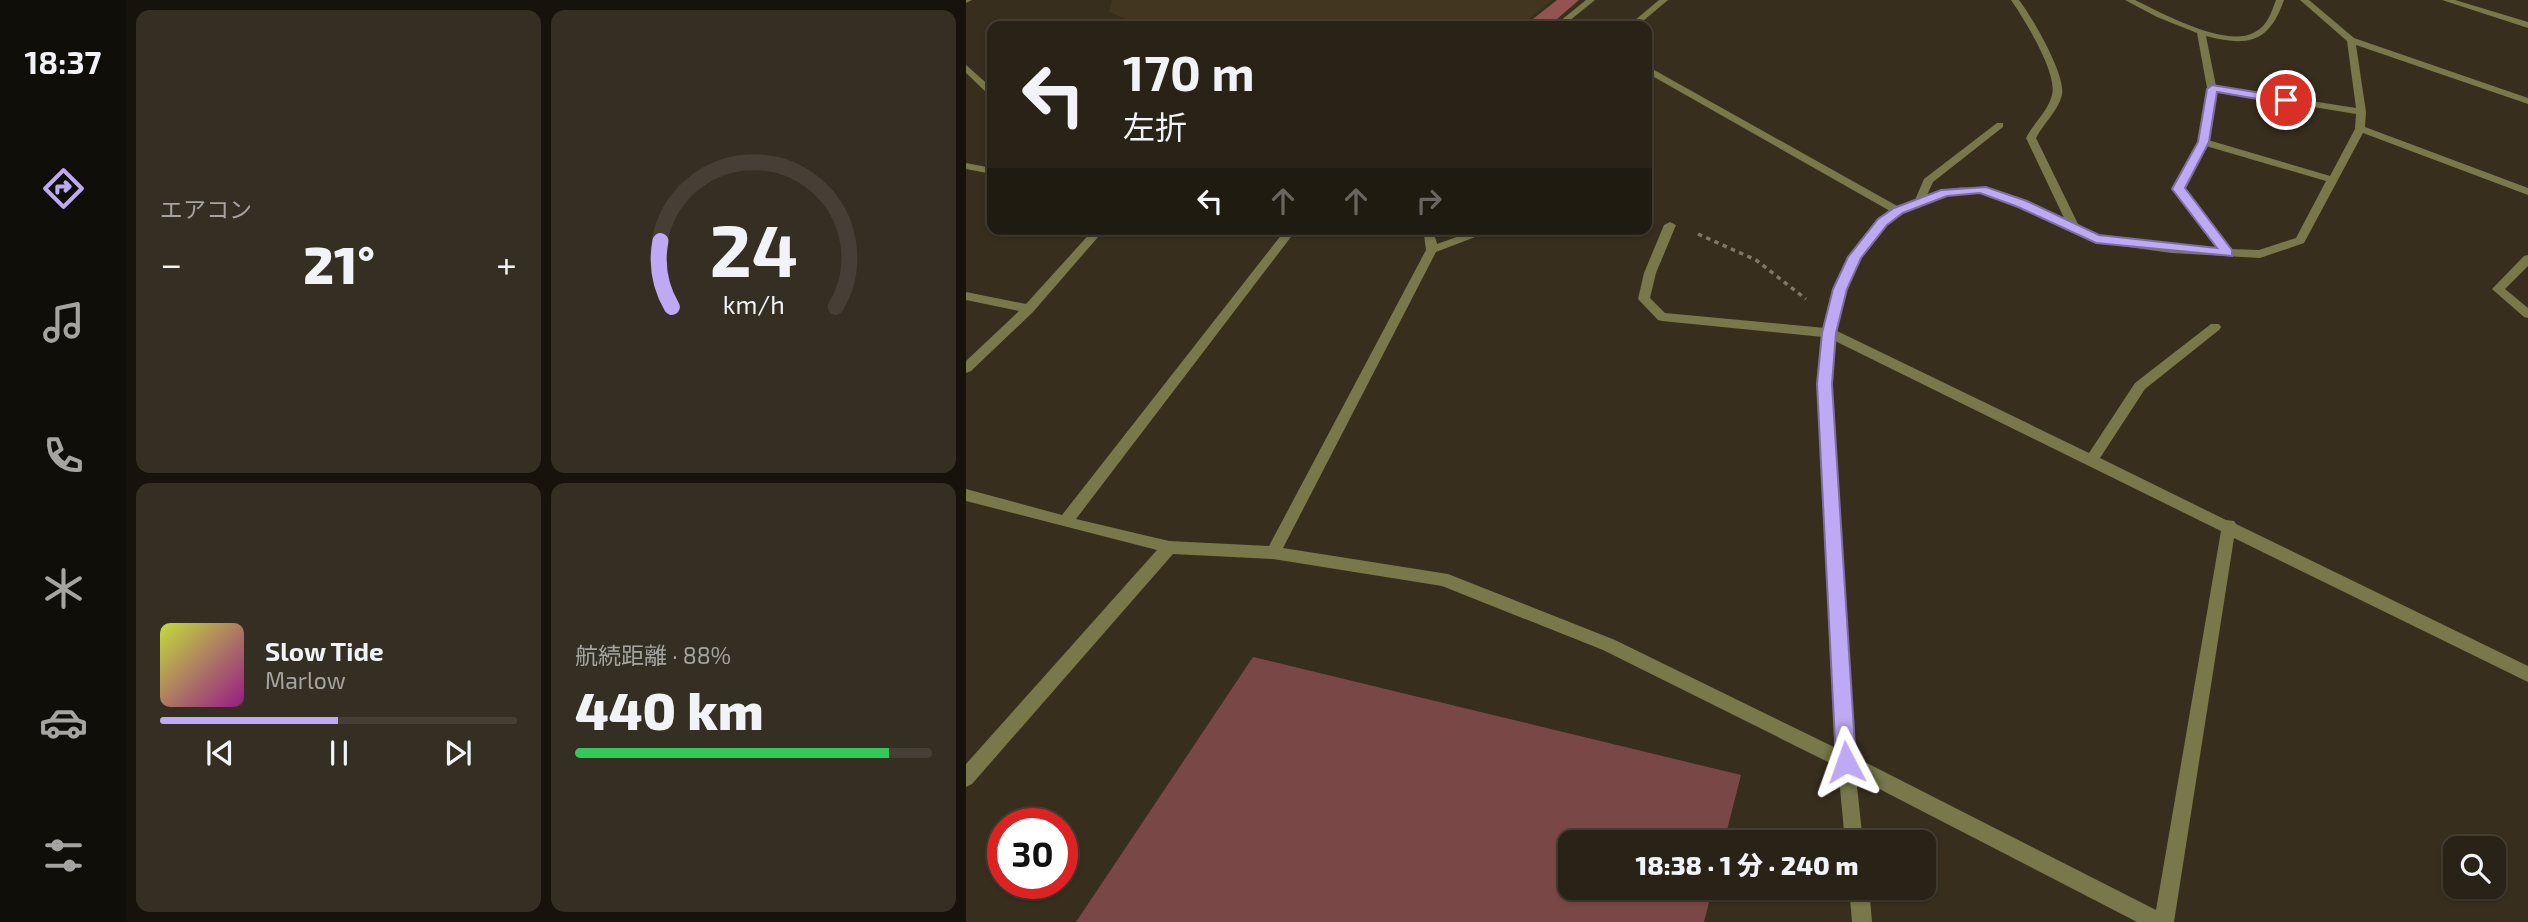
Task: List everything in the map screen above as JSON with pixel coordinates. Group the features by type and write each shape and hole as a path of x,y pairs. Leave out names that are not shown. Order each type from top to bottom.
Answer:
{"street":[{"path":"1564,21 1591,0"},
{"path":"1638,21 1664,0"},
{"path":"2015,0 2058,83 2059,93 2031,138 2074,227"},
{"path":"2129,0 2201,33 2228,40 2252,36 2269,27 2280,0"},
{"path":"2304,0 2351,40 2528,101"},
{"path":"2446,0 2528,25"},
{"path":"2201,33 2212,89 2203,142 2178,189 2228,253"},
{"path":"1853,830 1846,762 1825,384 1829,333 1840,289 1855,257 1882,222 1898,211 1945,192 1981,190 2023,204 2096,239 2260,254 2300,240 2360,129 2361,113 2351,40"},
{"path":"966,68 987,88"},
{"path":"1652,72 1898,211"},
{"path":"2212,89 2361,113"},
{"path":"1919,203 1928,181 2000,124"},
{"path":"2360,129 2528,192"},
{"path":"2203,142 2333,180"},
{"path":"966,166 987,170"},
{"path":"1670,225 1650,273 1644,299 1662,317 1829,333 2528,674"},
{"path":"966,368 1029,309 1095,235"},
{"path":"1065,523 1287,235"},
{"path":"1273,553 1432,250 1429,235"},
{"path":"1432,250 1474,235"},
{"path":"2528,259 2498,289 2528,314"},
{"path":"966,296 1029,309"},
{"path":"2092,459 2140,386 2215,327"},
{"path":"969,500 1170,547 1273,553 1443,579 1609,645 1846,762 2158,922"},
{"path":"2164,922 2229,526"},
{"path":"966,778 1170,547"},
{"path":"1860,900 1862,922"}],"path":[{"path":"1670,225 1729,243 1768,267 1805,299 1829,333"}],"shaded area":[{"path":"1112,0 1553,0 1526,21 1132,21 1109,12"},
{"path":"1557,0 1579,0 1555,21 1530,21"},
{"path":"1253,657 1741,775 1727,830 1558,830 1558,900 1710,900 1704,922 1076,922"}],"route":[{"path":"1846,762 1832,550 1825,384 1829,333 1840,289 1855,257 1882,222 1898,211 1945,192 1981,190 2023,204 2096,239 2228,253 2178,189 2203,142 2212,89 2286,100"}]}
